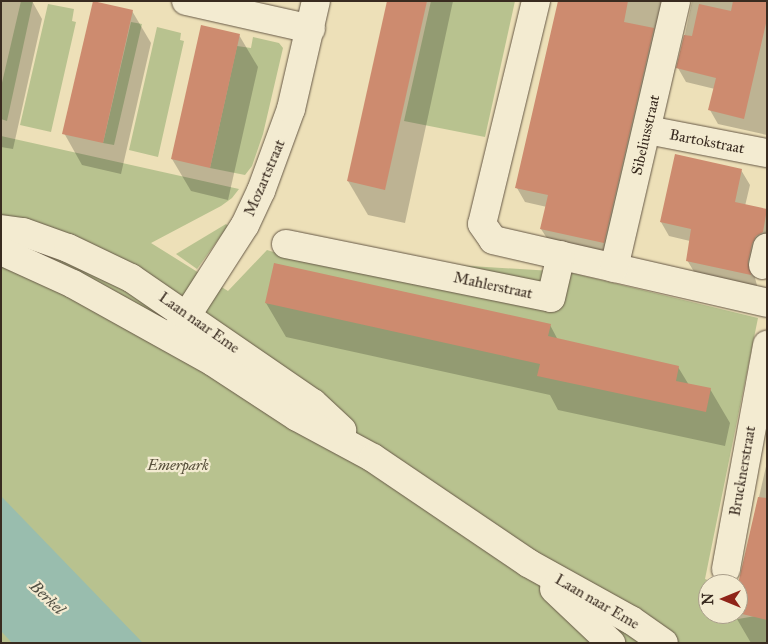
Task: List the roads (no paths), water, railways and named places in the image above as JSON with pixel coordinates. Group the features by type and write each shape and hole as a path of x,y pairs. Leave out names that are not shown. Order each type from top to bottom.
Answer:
{"street":[{"path":"186,1 311,29"},
{"name":"Mozartstraat","path":"173,338 245,225 261,191 291,109 316,1"},
{"path":"536,1 482,224 493,240 767,303"},
{"name":"Sibeliusstraat","path":"614,268 676,1"},
{"name":"Bartokstraat","path":"647,130 767,153"},
{"name":"Laan naar Eme","path":"1,229 23,232 132,278 313,403 373,458"},
{"name":"Mahlerstraat","path":"286,244 551,298 561,255"},
{"name":"Laan naar Eme","path":"1,251 73,284 173,338 297,417 373,458 528,563 631,620 664,643"},
{"name":"Brucknerstraat","path":"726,569 767,344"},
{"name":"Laan naar Eme","path":"528,563 611,643"}],"water":[{"name":"Berkel","path":"1,496 143,643 12,643 1,631"}],"park label":[{"name":"Emerpark","path":"178,466"}]}
